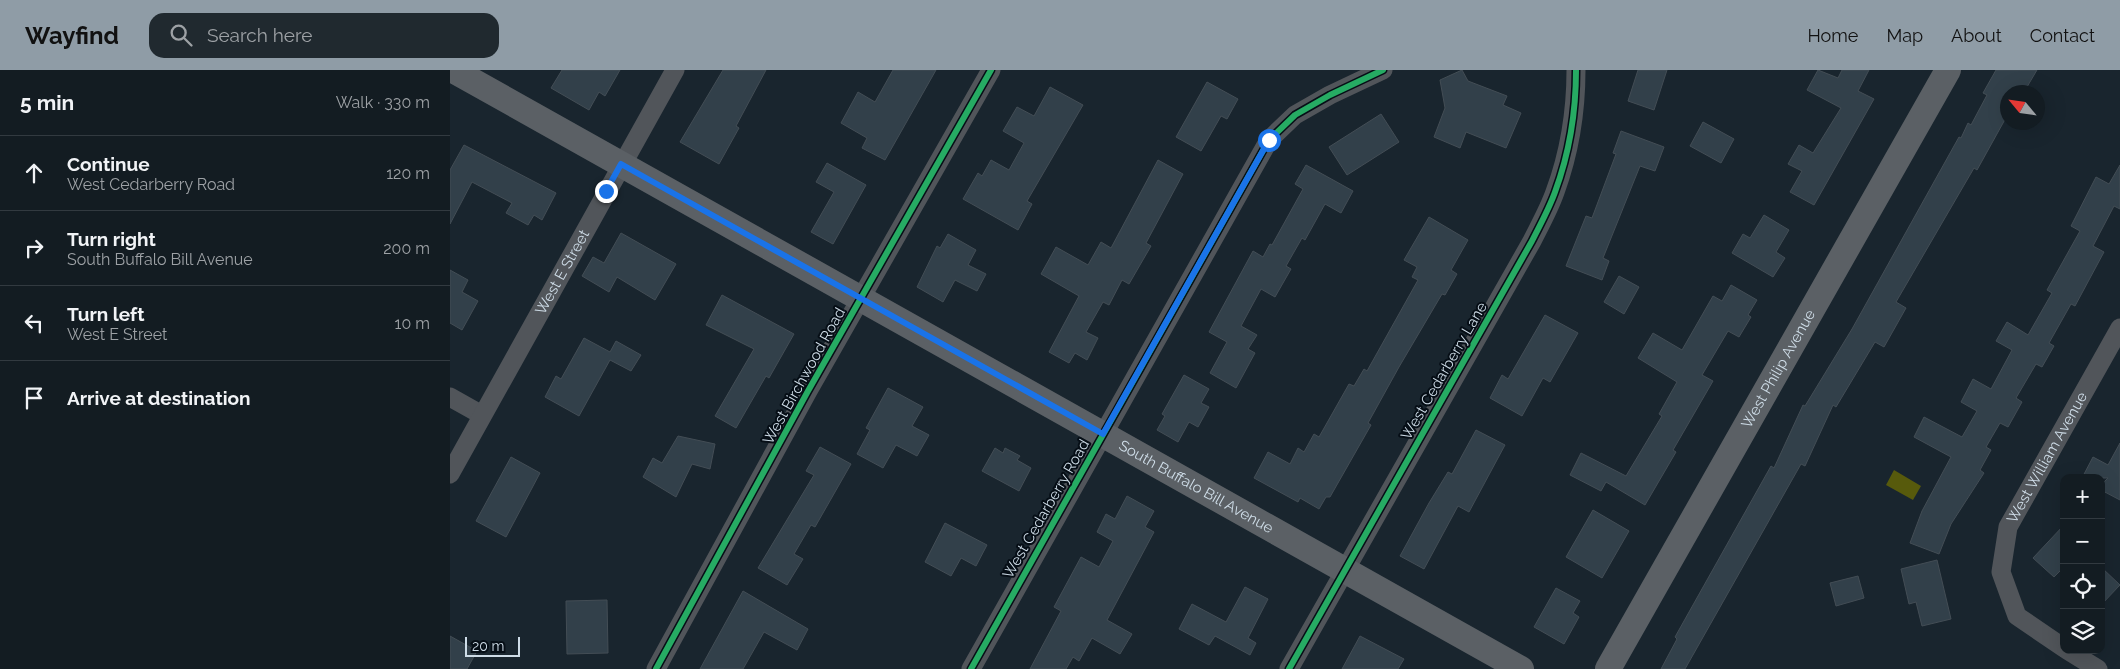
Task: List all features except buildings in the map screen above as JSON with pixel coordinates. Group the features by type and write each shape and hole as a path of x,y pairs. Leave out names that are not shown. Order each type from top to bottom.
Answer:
{"main road":[{"name":"South Buffalo Bill Avenue","path":"453,70 1521,669"},
{"name":"West Philip Avenue","path":"1608,669 1948,70"}],"street":[{"name":"West E Street","path":"450,474 675,70"},
{"name":"West Birchwood Road","path":"656,669 861,298 991,70"},
{"name":"West Cedarberry Road","path":"971,669 1269,140 1295,115 1330,95 1383,70"},
{"name":"West Cedarberry Lane","path":"1289,669 1532,241 1556,192 1576,100 1576,70"},
{"name":"West William Avenue","path":"2060,646 2017,616 2001,572 2008,527 2120,328"},
{"path":"450,397 482,415"},
{"name":"West William Avenue","path":"2073,654 2098,669"}],"shaded area":[{"path":"1894,470 1921,486 1913,500 1886,485"}],"cycle path":[{"path":"656,669 808,391 991,70"},
{"path":"971,669 1269,140 1295,115 1330,95 1383,70"},
{"path":"1289,669 1532,241 1547,211 1560,177 1568,147 1575,101 1576,70"}],"route":[{"path":"606,191 621,164 1103,434 1269,140"}]}
